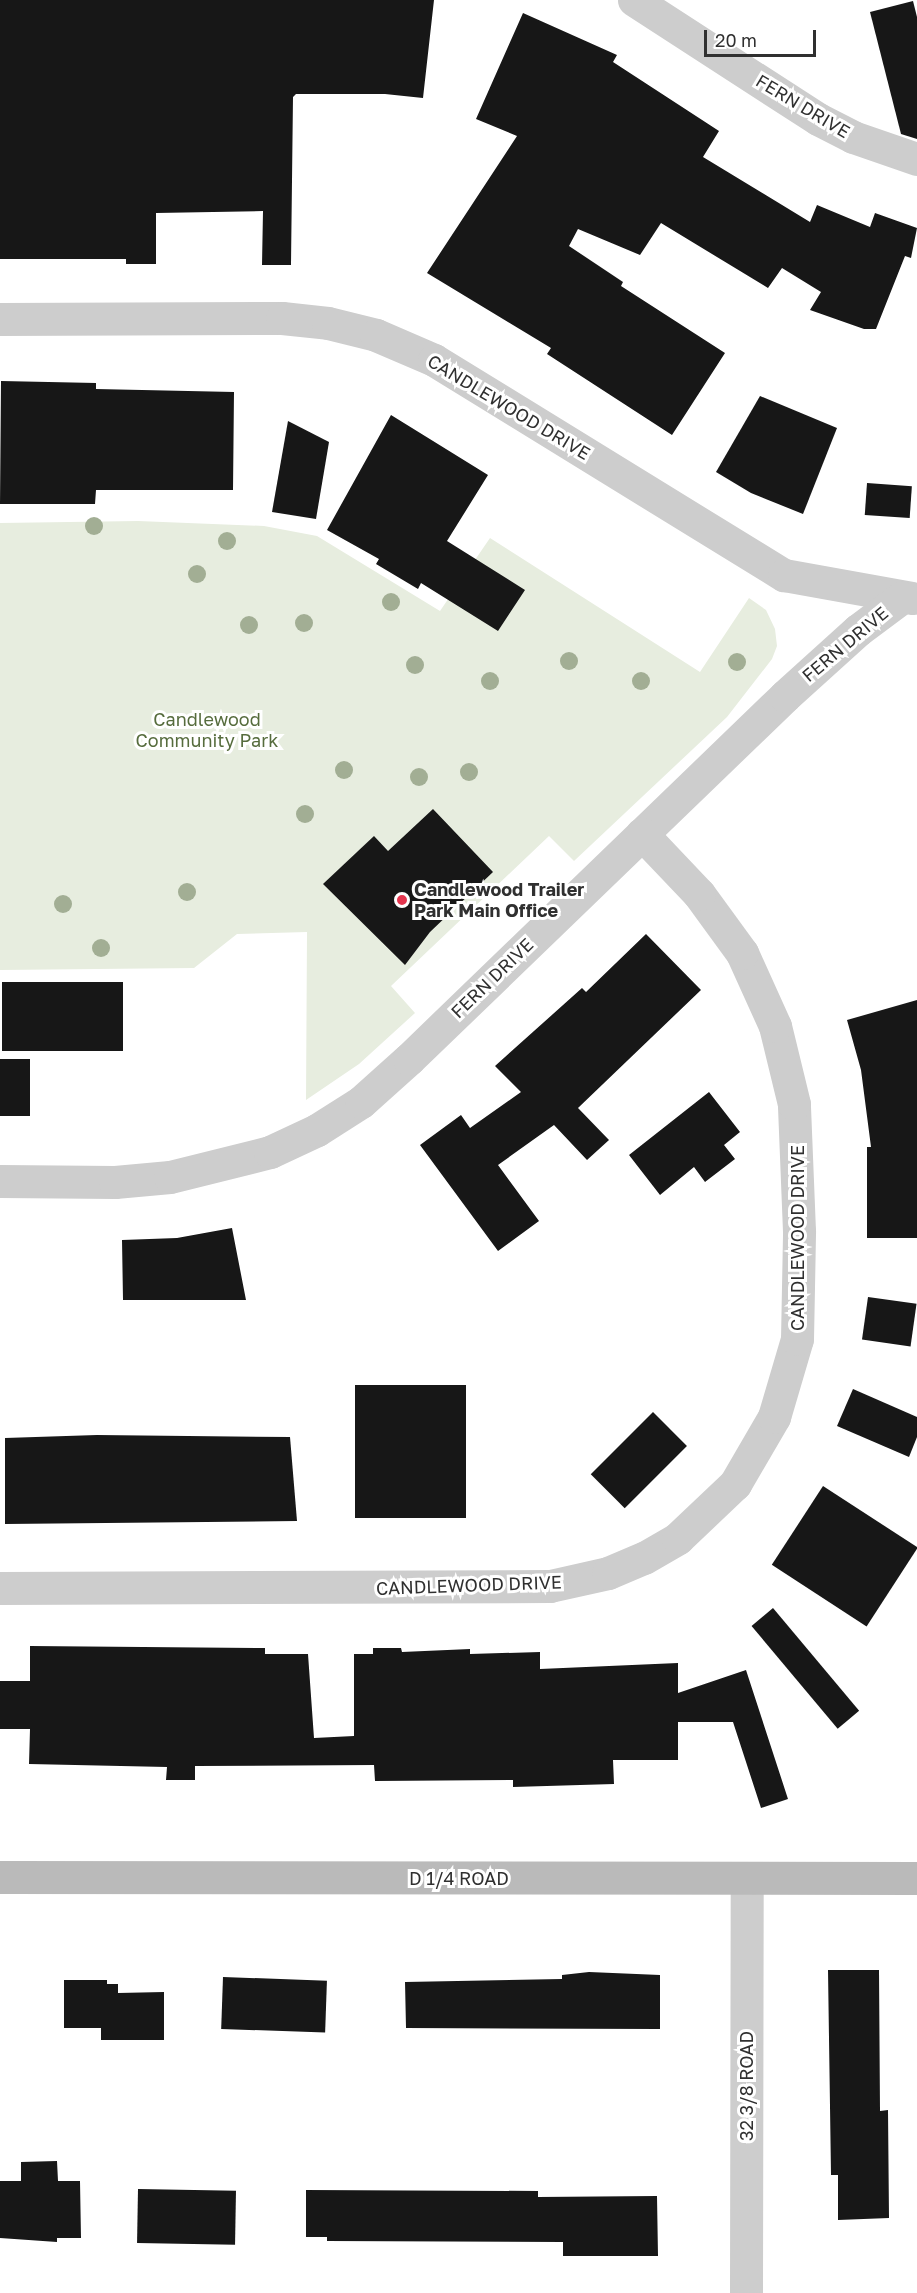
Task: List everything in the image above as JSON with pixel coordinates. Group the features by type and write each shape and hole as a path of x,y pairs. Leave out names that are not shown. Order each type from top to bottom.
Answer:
{"street":[{"name":"FERN DRIVE","path":"634,0 818,119 853,137 917,159"},
{"name":"CANDLEWOOD DRIVE","path":"0,319 282,318 327,323 376,335 434,360 784,575 909,598"},
{"name":"FERN DRIVE","path":"0,1181 115,1182 170,1177 270,1152 317,1130 361,1102 409,1059 785,696 858,630 909,598"},
{"name":"CANDLEWOOD DRIVE","path":"0,1588 550,1586 608,1573 644,1558 678,1538 735,1484 774,1417 785,1390 797,1339 799,1209 794,1104 776,1026 742,953 699,894 642,834"},
{"name":"D 1/4 ROAD","path":"0,1877 917,1878"},
{"name":"32 3/8 ROAD","path":"746,2293 747,1878"}],"green space":[{"name":"Candlewood Community Park","path":"138,521 264,526 317,536 440,611 490,538 700,672 749,598 766,610 775,629 777,646 772,659 727,717 574,861 549,836 391,986 415,1013 359,1064 306,1100 307,932 237,934 194,968 0,970 0,523"}],"building":[{"path":"0,0 434,0 423,98 385,94 296,94 293,97 291,265 262,265 263,211 156,213 156,264 126,264 126,259 0,259"},
{"path":"913,1 917,17 917,139 901,134 870,12"},
{"path":"523,13 617,55 613,62 719,131 703,157 810,222 817,205 870,227 875,213 917,228 911,258 905,256 876,329 864,329 810,310 821,292 782,268 768,288 661,223 640,255 578,229 569,246 623,282 621,286 725,353 672,435 547,354 551,348 427,273 517,136 476,119"},
{"path":"1,381 96,383 96,389 234,392 233,490 96,490 95,504 0,504"},
{"path":"760,396 837,428 803,514 751,493 716,472"},
{"path":"391,415 488,475 447,541 525,590 498,631 421,583 418,589 376,564 379,559 327,530"},
{"path":"288,421 329,442 316,519 272,512"},
{"path":"867,483 912,486 910,518 865,515"},
{"name":"Candlewood Trailer Park Main Office","path":"433,809 493,872 430,932 405,965 323,884 374,836 388,851"},
{"path":"646,934 701,990 578,1108 609,1140 587,1160 554,1125 498,1165 539,1221 498,1251 420,1145 461,1115 470,1128 521,1092 495,1066 582,988 586,992"},
{"path":"2,982 123,982 123,1051 2,1051"},
{"path":"917,1000 917,1238 867,1238 867,1147 871,1147 861,1070 847,1020"},
{"path":"0,1059 30,1059 30,1116 0,1116"},
{"path":"709,1092 740,1132 724,1145 735,1159 705,1182 694,1167 660,1195 629,1155"},
{"path":"232,1228 246,1300 123,1300 122,1240 177,1238"},
{"path":"868,1297 917,1304 911,1346 862,1340"},
{"path":"355,1385 466,1385 466,1518 355,1518"},
{"path":"853,1389 917,1417 917,1437 909,1457 837,1426"},
{"path":"653,1412 687,1446 625,1508 591,1474"},
{"path":"97,1435 290,1437 297,1521 5,1524 5,1438"},
{"path":"823,1486 917,1547 867,1626 772,1565"},
{"path":"773,1608 859,1711 838,1729 752,1626"},
{"path":"30,1646 265,1648 265,1654 308,1654 314,1738 354,1736 354,1654 373,1654 373,1648 401,1648 402,1652 470,1649 470,1654 540,1652 540,1669 678,1663 678,1693 746,1670 788,1799 761,1808 733,1722 678,1722 678,1760 613,1760 614,1784 513,1787 513,1780 375,1781 374,1765 195,1766 195,1780 166,1780 167,1767 29,1764 30,1729 0,1729 0,1681 30,1681"},
{"path":"828,1970 879,1970 880,2111 888,2110 889,2218 838,2220 838,2175 831,2175"},
{"path":"589,1972 660,1975 660,2029 406,2028 405,1982 562,1979 562,1975"},
{"path":"223,1977 327,1981 325,2033 221,2029"},
{"path":"64,1980 107,1980 107,1984 118,1984 118,1993 164,1992 164,2040 101,2040 101,2028 64,2028"},
{"path":"57,2161 58,2181 80,2181 81,2238 57,2238 57,2242 0,2238 0,2181 21,2181 21,2162"},
{"path":"138,2189 236,2191 235,2245 137,2243"},
{"path":"306,2190 538,2191 538,2197 657,2196 658,2256 563,2256 563,2242 327,2241 327,2237 306,2237"}],"place":[{"name":"Candlewood Trailer Park Main Office","path":"402,900"}]}
